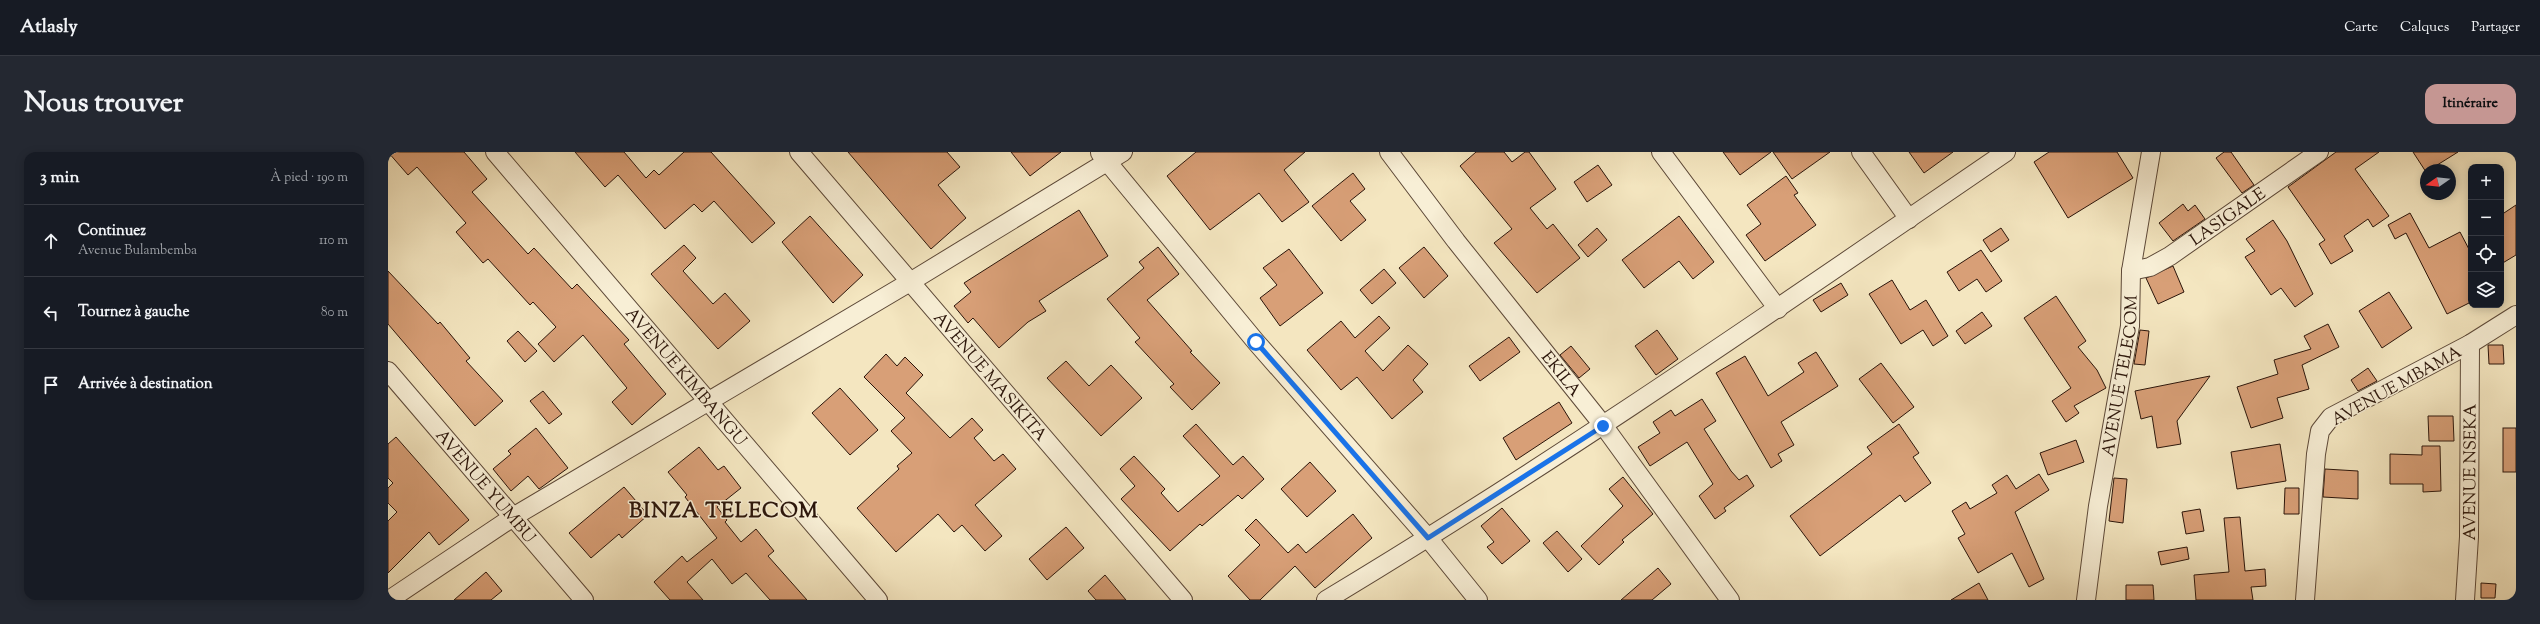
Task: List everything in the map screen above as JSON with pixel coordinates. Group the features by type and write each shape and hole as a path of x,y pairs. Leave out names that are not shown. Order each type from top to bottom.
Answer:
{"street":[{"name":"AVENUE KIMBANGU","path":"495,152 878,600"},
{"name":"AVENUE MASIKITA","path":"799,152 1182,600"},
{"name":"EKILA","path":"1389,152 1456,241 1603,426 1730,600"},
{"path":"1661,152 1778,309"},
{"path":"1861,152 1909,218"},
{"path":"1326,600 1428,538 1603,426 1778,309 2006,152"},
{"name":"AVENUE TELECOM","path":"2086,600 2098,506 2130,326 2131,271 2151,152"},
{"name":"LASIGALE","path":"2131,271 2150,267 2170,256 2319,152"},
{"path":"389,600 514,517 910,282 1110,155 1256,342 1428,538 1478,600"},
{"name":"AVENUE MBAMA","path":"2305,600 2316,454 2320,431 2331,417 2470,344 2516,315"},
{"name":"AVENUE NSEKA","path":"2465,600 2469,537 2470,344"},
{"name":"AVENUE YUMBU","path":"388,371 584,600"}],"building":[{"path":"388,152 464,152 487,179 472,192 528,254 534,248 572,289 577,284 629,340 624,344 666,394 632,425 612,402 627,388 583,335 554,362 538,344 556,327 533,302 530,305 488,259 483,263 456,232 466,223 417,167 408,175"},
{"path":"575,152 624,152 646,178 654,170 659,175 684,152 711,152 775,223 752,243 714,201 702,212 694,204 665,229 618,175 605,187"},
{"path":"848,152 947,152 960,167 938,185 966,218 931,249"},
{"path":"1011,152 1061,152 1030,176"},
{"path":"1196,152 1305,152 1284,170 1309,202 1282,222 1259,193 1210,230 1167,176"},
{"path":"1476,152 1504,152 1512,162 1525,152 1529,152 1556,189 1530,208 1547,229 1553,224 1580,258 1537,293 1494,243 1512,229 1460,166"},
{"path":"1723,152 1771,152 1740,175"},
{"path":"1773,152 1830,152 1792,179"},
{"path":"1909,152 1953,152 1924,173"},
{"path":"2049,152 2117,152 2133,178 2068,218 2034,162"},
{"path":"2224,152 2231,152 2254,185 2242,193 2216,158"},
{"path":"2336,152 2379,152 2355,169 2389,216 2373,227 2368,219 2344,236 2353,251 2331,264 2319,244 2325,240 2288,187"},
{"path":"2413,152 2458,152 2439,164 2421,164"},
{"path":"1598,165 1612,185 1587,202 1574,182"},
{"path":"1353,173 1365,189 1350,201 1366,220 1341,241 1312,206"},
{"path":"1786,176 1798,193 1794,195 1816,225 1765,261 1746,235 1761,224 1747,205"},
{"path":"2183,204 2188,211 2195,205 2205,219 2173,241 2159,223"},
{"path":"2516,205 2516,255 2504,262 2504,236 2504,213"},
{"path":"1079,210 1108,256 1039,301 1046,311 1028,322 999,348 973,318 968,323 954,306 971,292 964,283"},
{"path":"2410,213 2429,248 2460,232 2468,247 2468,304 2447,314 2406,233 2395,239 2388,225"},
{"path":"810,216 863,275 833,303 782,242"},
{"path":"1679,216 1714,262 1693,279 1679,261 1644,288 1622,260"},
{"path":"2273,220 2287,241 2313,294 2295,307 2281,288 2271,295 2245,257 2255,251 2246,239"},
{"path":"1597,228 1607,240 1588,257 1578,245"},
{"path":"2001,228 2009,240 1991,252 1983,240"},
{"path":"684,245 696,258 683,271 713,304 725,293 750,321 718,349 651,274"},
{"path":"1158,247 1179,274 1147,300 1192,351 1190,352 1220,383 1192,410 1170,387 1174,384 1135,342 1140,338 1107,299 1144,268 1139,262"},
{"path":"1424,247 1448,276 1424,298 1399,268"},
{"path":"1289,249 1323,293 1280,326 1260,298 1277,285 1263,268"},
{"path":"1981,250 2002,281 1986,292 1977,279 1959,291 1947,272"},
{"path":"2173,266 2184,292 2158,304 2146,278"},
{"path":"1384,269 1396,283 1372,304 1360,290"},
{"path":"388,271 438,324 440,322 470,358 466,361 503,401 475,426 388,324"},
{"path":"1892,280 1910,310 1926,300 1948,336 1933,346 1923,330 1901,344 1869,294"},
{"path":"1841,283 1848,295 1821,312 1813,300"},
{"path":"2389,292 2412,328 2382,348 2359,311"},
{"path":"2056,296 2086,341 2078,347 2097,370 2106,388 2074,406 2079,413 2066,422 2052,401 2071,388 2024,318"},
{"path":"1982,312 1992,326 1965,344 1956,331"},
{"path":"1379,316 1390,328 1365,351 1383,371 1408,345 1428,364 1413,380 1423,392 1392,419 1357,377 1341,390 1307,350 1341,321 1355,338"},
{"path":"2328,324 2339,347 2302,365 2309,389 2277,398 2283,418 2251,428 2237,387 2278,374 2274,360 2311,349 2304,336"},
{"path":"1657,330 1678,359 1656,375 1635,346"},
{"path":"2140,330 2149,331 2145,365 2134,364"},
{"path":"518,331 537,351 525,362 507,341"},
{"path":"1509,337 1520,352 1480,381 1469,366"},
{"path":"2488,345 2503,345 2504,364 2489,364"},
{"path":"1571,346 1590,369 1579,378 1560,355"},
{"path":"1816,352 1838,386 1781,422 1794,445 1778,454 1782,461 1771,468 1716,373 1745,356 1768,396 1804,372 1798,363"},
{"path":"886,354 897,366 905,357 923,375 906,393 950,438 972,418 983,430 974,438 994,461 1003,454 1016,469 975,505 1002,536 985,551 962,525 954,532 938,514 896,552 857,508 899,469 897,466 912,453 891,431 905,418 864,377"},
{"path":"1066,361 1089,386 1111,365 1142,398 1101,436 1047,378"},
{"path":"1881,363 1914,407 1893,423 1859,379"},
{"path":"2368,368 2377,381 2358,391 2351,380"},
{"path":"2210,376 2177,421 2181,444 2157,448 2152,416 2141,419 2135,391"},
{"path":"840,388 878,430 850,455 812,413"},
{"path":"543,391 562,414 549,424 530,401"},
{"path":"1702,399 1716,421 1704,429 1731,471 1739,480 1747,475 1754,486 1724,508 1726,511 1715,519 1699,496 1713,484 1687,442 1650,466 1638,447 1660,433 1653,422 1671,410 1675,416"},
{"path":"1559,402 1572,423 1516,460 1503,438"},
{"path":"2428,416 2453,416 2454,441 2429,441"},
{"path":"1196,424 1233,465 1243,456 1264,479 1242,499 1238,495 1202,526 1200,524 1170,551 1121,499 1135,486 1120,469 1134,456 1165,489 1161,493 1178,512 1220,476 1183,436"},
{"path":"1899,424 1919,453 1913,457 1931,483 1905,502 1900,495 1820,556 1790,516 1872,454 1867,447"},
{"path":"536,428 568,468 539,489 528,476 511,491 493,469 511,454 508,451"},
{"path":"2503,428 2516,428 2516,472 2503,472"},
{"path":"396,437 469,520 439,545 429,532 388,573 388,521 397,512 388,503 388,488 393,483 388,478 388,444"},
{"path":"2076,440 2084,462 2048,475 2040,453"},
{"path":"2280,444 2286,481 2237,489 2231,452"},
{"path":"2422,446 2440,446 2441,491 2423,492 2423,484 2390,484 2390,454 2422,455"},
{"path":"699,447 718,470 724,466 741,488 717,507 727,520 725,522 741,542 756,529 774,551 768,556 807,600 770,600 746,573 732,584 712,559 687,582 703,600 670,600 654,582 682,556 687,562 717,538 685,497 687,495 668,472"},
{"path":"1310,462 1336,491 1307,517 1281,489"},
{"path":"2325,469 2358,471 2358,499 2323,497"},
{"path":"2039,474 2049,490 2015,512 2044,579 2029,587 2012,553 1978,573 1958,538 1965,534 1952,511 1966,502 1970,509 1997,493 1992,485 2007,475 2016,489"},
{"path":"1623,477 1653,514 1622,540 1624,542 1599,565 1581,546 1623,506 1609,489"},
{"path":"2114,478 2127,479 2123,523 2109,521"},
{"path":"624,487 648,515 622,538 619,534 591,558 569,533"},
{"path":"2285,488 2299,488 2299,514 2284,514"},
{"path":"1502,508 1530,541 1502,564 1487,547 1494,542 1481,526"},
{"path":"2200,509 2204,531 2186,534 2182,512"},
{"path":"1353,514 1372,538 1315,588 1295,566 1260,600 1250,600 1228,576 1260,545 1245,530 1256,519 1288,553 1298,544 1306,553"},
{"path":"2240,517 2245,571 2265,569 2266,586 2251,587 2253,600 2196,600 2194,575 2229,572 2224,518"},
{"path":"1066,527 1084,548 1047,580 1029,559"},
{"path":"1557,531 1582,559 1568,572 1543,543"},
{"path":"2187,547 2189,559 2161,565 2158,552"},
{"path":"1658,568 1671,584 1652,600 1621,600"},
{"path":"486,572 502,591 491,600 454,600"},
{"path":"1105,575 1126,600 1096,600 1088,591"},
{"path":"1979,583 1988,600 1951,600"},
{"path":"2481,583 2496,584 2495,598 2481,598"},
{"path":"2126,585 2153,585 2154,600 2126,600"}],"district":[{"name":"BINZA TELECOM","path":"724,510"}],"route":[{"path":"1256,342 1428,538 1603,426"}]}
